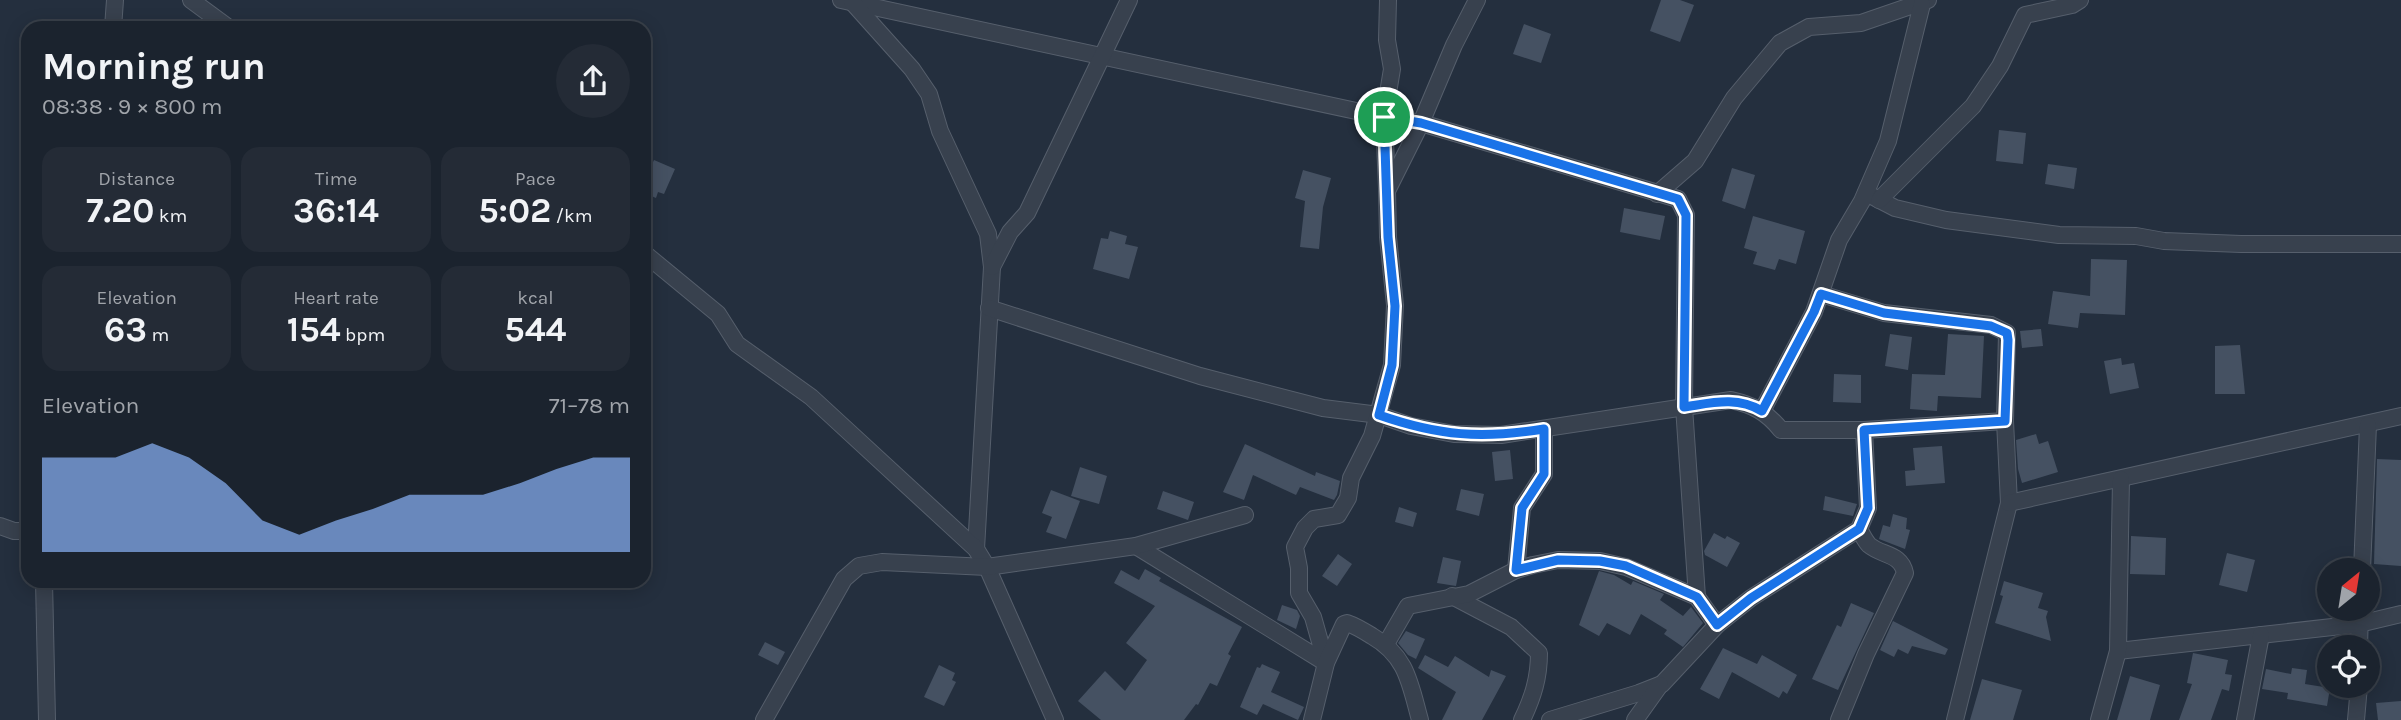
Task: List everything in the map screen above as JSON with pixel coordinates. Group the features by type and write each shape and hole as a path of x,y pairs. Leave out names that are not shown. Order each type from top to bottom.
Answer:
{"street":[{"path":"114,21 115,0"},
{"path":"191,0 213,8"},
{"path":"992,267 1010,232 1027,213 1129,0"},
{"path":"1326,663 1313,617 1299,593 1299,568 1295,547 1305,528 1314,519 1338,515 1348,498 1351,478 1372,436 1392,365 1395,306 1388,237 1384,117 1392,69 1387,40 1388,0"},
{"path":"1387,191 1477,0"},
{"path":"1762,411 1814,312 1839,240 1872,197 1973,106 2000,66 2024,7 2072,5 2080,0"},
{"path":"849,1 1421,123 1678,199 1686,215 1684,407 1697,597"},
{"path":"849,1 912,69 929,94 940,131 988,234 992,267 976,550"},
{"path":"1657,194 1695,161 1734,98 1780,43 1809,27 1861,23 1925,2"},
{"path":"1872,197 1925,2"},
{"path":"1872,197 1895,208 1947,220 2059,235 2136,236 2164,241 2241,244 2401,243"},
{"path":"651,259 718,314 737,344 811,397 976,550 987,567 1055,720"},
{"path":"1821,294 1884,313 1991,326 2007,333 2005,421 2009,503 1955,720"},
{"path":"989,308 1200,376 1322,408 1379,415 1411,426 1454,434 1501,435 1731,400 1749,404 1762,411 1781,430 1864,430 2005,421"},
{"path":"2009,503 2401,416"},
{"path":"2362,558 2368,425"},
{"path":"1516,570 1522,508 1544,474 1544,429"},
{"path":"1635,720 1662,684 1717,625 1751,598 1859,529 1868,508 1864,430"},
{"path":"2099,720 2118,651 2120,479"},
{"path":"764,720 844,579 859,566 882,562 987,567 1136,546 1245,515"},
{"path":"0,526 21,531"},
{"path":"1839,720 1866,654 1905,573 1904,565 1899,560 1869,545 1859,529"},
{"path":"1136,546 1326,663"},
{"path":"1386,644 1408,606 1469,594 1516,570 1558,560 1600,561 1626,566 1697,597 1717,625"},
{"path":"44,588 47,720"},
{"path":"1452,596 1511,627 1539,653 1534,695 1522,720"},
{"path":"2380,615 2401,614"},
{"path":"2118,651 2261,635 2334,621"},
{"path":"1312,720 1326,663 1344,624 1348,623 1386,644 1397,655 1407,673 1420,720"},
{"path":"2245,720 2261,635"},
{"path":"1550,720 1662,684"},
{"path":"2356,720 2358,698"}],"building":[{"path":"1661,0 1680,0 1694,5 1680,42 1650,31"},
{"path":"1524,24 1551,34 1541,63 1513,54"},
{"path":"1999,130 2026,133 2023,164 1996,161"},
{"path":"654,160 675,169 664,194 658,192 656,198 651,196 651,166"},
{"path":"2048,164 2077,168 2074,189 2045,184"},
{"path":"1732,168 1755,175 1745,209 1722,201"},
{"path":"1303,170 1331,178 1323,207 1319,249 1300,247 1305,201 1295,198"},
{"path":"1624,208 1665,216 1660,240 1620,232"},
{"path":"1753,216 1805,231 1796,264 1779,259 1775,270 1753,264 1757,252 1744,248"},
{"path":"1110,231 1127,236 1125,244 1138,247 1129,279 1093,269 1101,238 1108,239"},
{"path":"2091,259 2127,260 2125,315 2080,313 2078,328 2048,324 2053,291 2090,296"},
{"path":"2041,329 2043,346 2022,348 2020,331"},
{"path":"1890,334 1912,337 1908,370 1885,366"},
{"path":"1948,334 1984,336 1981,398 1938,396 1937,411 1910,409 1912,374 1945,375"},
{"path":"2240,345 2245,394 2215,394 2215,346"},
{"path":"2121,358 2122,365 2134,363 2139,388 2110,394 2104,361"},
{"path":"1834,374 1861,375 1861,403 1833,402"},
{"path":"2036,434 2039,444 2048,441 2058,472 2022,483 2016,440"},
{"path":"1245,444 1315,476 1316,472 1340,481 1337,495 1334,500 1300,487 1296,495 1253,475 1244,500 1223,492"},
{"path":"1942,446 1945,483 1906,486 1905,471 1915,470 1913,448"},
{"path":"1510,450 1513,479 1495,481 1492,452"},
{"path":"2377,459 2401,460 2401,566 2380,564 2380,558 2374,558"},
{"path":"1080,467 1107,476 1099,504 1071,496"},
{"path":"1461,489 1484,494 1479,516 1456,510"},
{"path":"1051,490 1080,501 1066,539 1046,532 1052,517 1042,513"},
{"path":"1163,491 1194,502 1188,520 1157,509"},
{"path":"1825,496 1857,504 1853,516 1823,510"},
{"path":"1399,507 1417,513 1413,527 1395,522"},
{"path":"1893,514 1907,518 1906,529 1910,530 1905,549 1879,539 1883,525 1890,527"},
{"path":"1714,533 1740,543 1727,567 1705,555 1704,551"},
{"path":"2131,536 2166,538 2165,575 2130,574"},
{"path":"2227,553 2255,560 2247,592 2219,585"},
{"path":"1338,554 1352,564 1337,586 1322,576"},
{"path":"1443,557 1461,561 1456,586 1437,583"},
{"path":"1145,569 1161,578 1159,581 1242,627 1228,654 1231,656 1217,686 1210,683 1198,705 1196,704 1184,720 1101,720 1078,701 1105,671 1125,691 1147,660 1126,643 1155,606 1114,583 1121,570 1139,580"},
{"path":"1599,571 1614,575 1631,585 1633,581 1664,594 1660,600 1683,616 1691,607 1703,623 1683,647 1664,634 1667,630 1641,614 1630,635 1607,623 1599,636 1579,625"},
{"path":"2004,581 2043,593 2038,608 2048,611 2046,617 2051,641 1995,623 2003,596 2000,595"},
{"path":"1851,603 1874,613 1838,690 1812,679 1837,625 1841,627"},
{"path":"1282,605 1297,610 1300,616 1296,629 1277,620"},
{"path":"1893,621 1948,649 1945,655 1912,646 1908,654 1898,649 1894,657 1880,650"},
{"path":"1406,631 1425,639 1416,659 1408,655 1398,643"},
{"path":"765,642 785,652 778,665 758,655"},
{"path":"1723,648 1757,664 1762,655 1797,675 1787,694 1783,691 1779,698 1732,672 1719,699 1700,689"},
{"path":"2193,653 2228,660 2225,674 2232,675 2229,691 2222,689 2211,720 2179,720 2192,684 2187,683"},
{"path":"1425,655 1448,667 1455,656 1489,677 1491,670 1506,676 1482,720 1442,720 1456,692 1418,668"},
{"path":"1262,664 1280,672 1271,692 1304,707 1298,720 1263,704 1257,715 1240,707 1257,667 1260,668"},
{"path":"939,665 955,673 952,680 956,682 944,706 924,697"},
{"path":"2292,668 2307,670 2305,684 2317,686 2317,698 2328,698 2327,706 2287,699 2288,693 2262,689 2266,669 2291,674"},
{"path":"2130,676 2160,685 2150,720 2117,720"},
{"path":"1982,679 2022,690 2013,720 1970,720"},
{"path":"2401,701 2401,720 2378,720 2376,703"}],"route":[{"path":"1384,117 1421,123 1678,199 1686,215 1684,407 1731,400 1749,404 1762,411 1821,294 1884,313 2002,329 2007,333 2008,340 2005,421 1864,430 1868,508 1859,529 1751,598 1717,625 1697,597 1626,566 1600,561 1558,560 1516,570 1522,508 1544,474 1544,429 1501,435 1454,434 1411,426 1379,415 1392,365 1395,306 1388,237 1384,117"}]}
